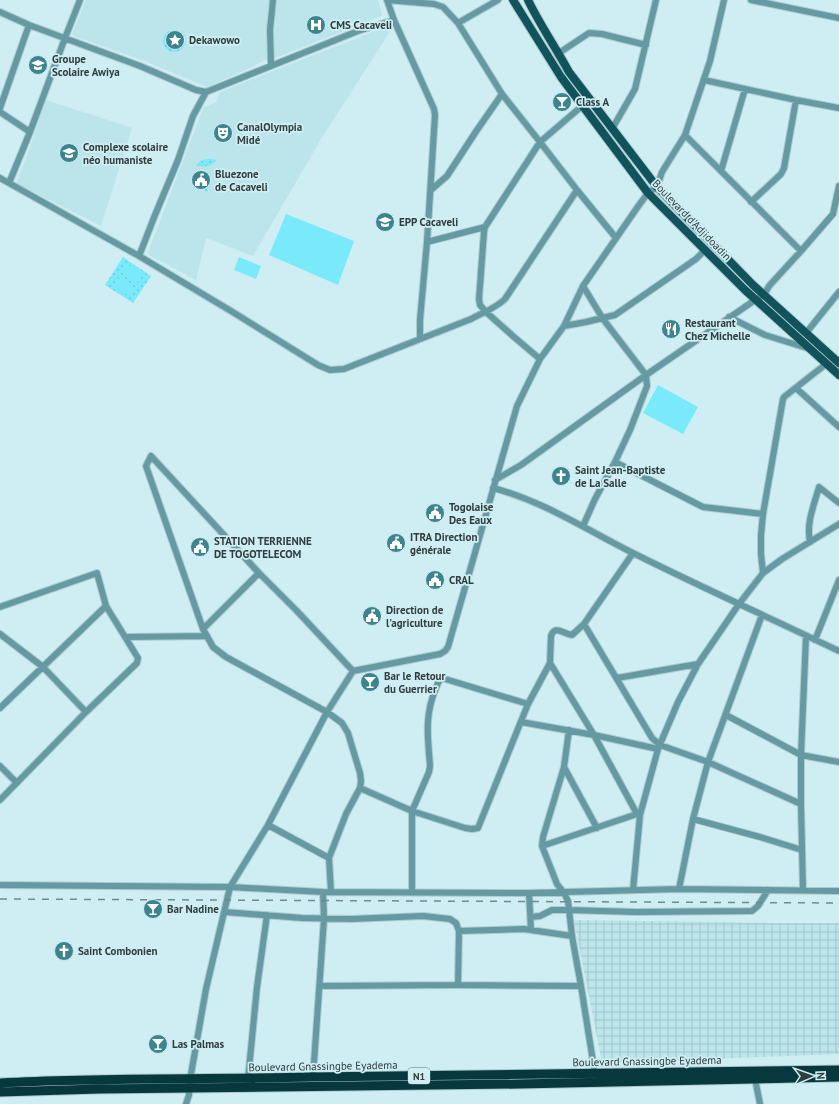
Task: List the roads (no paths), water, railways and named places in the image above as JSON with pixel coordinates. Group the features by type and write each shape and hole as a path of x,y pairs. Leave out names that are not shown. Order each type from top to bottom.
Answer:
{"highway":[{"name":"Boulevard Gnassingbe Eyadema","path":"0,1083 123,1080 190,1084 248,1079 313,1077 839,1070"},
{"name":"Boulevard Gnassingbe Eyadema","path":"0,1092 190,1084 496,1084 839,1077"}],"main road":[{"name":"Boulevard d'Adjidoadin","path":"513,0 560,76 648,193 755,300 839,375"},
{"name":"Boulevard d'Adjidoadin","path":"528,0 569,72 656,187 764,295 839,363"}],"street":[{"path":"9,183 80,0"},
{"path":"271,65 270,30 273,0"},
{"path":"420,339 420,320 431,190 435,121 434,109 394,20 387,0 439,5 443,7 458,23 502,94 576,190 616,238"},
{"path":"458,23 498,0"},
{"path":"612,129 635,89 656,0"},
{"path":"186,1104 189,1095 206,989 230,887 268,825 327,712 353,670 440,654 446,651 517,406 540,359 564,326 583,286 648,193 656,187 662,172 685,135 710,61 724,0"},
{"path":"751,0 839,18"},
{"path":"0,12 29,25 206,92"},
{"path":"139,256 178,160 193,116 206,92 358,31 394,20"},
{"path":"0,108 29,25"},
{"path":"559,53 589,33 602,34 646,45"},
{"path":"704,80 745,90 839,108"},
{"path":"722,171 745,90"},
{"path":"431,190 447,176 502,94"},
{"path":"751,202 781,174 784,168 796,100"},
{"path":"540,359 480,305 483,236 485,227 540,142 582,106 590,101"},
{"path":"0,112 30,132"},
{"path":"685,135 801,251"},
{"path":"0,178 139,256 318,365 330,370 344,369 486,312 500,303 505,299 576,190"},
{"path":"0,184 9,183"},
{"path":"495,480 530,459 646,374 764,295 769,286 833,214 839,186"},
{"path":"833,214 839,219"},
{"path":"427,242 485,227"},
{"path":"564,326 603,319 615,315 696,259 705,250"},
{"path":"583,286 603,319 646,374 647,390 615,462 595,499 583,526"},
{"path":"806,333 838,294"},
{"path":"729,317 765,335 810,349"},
{"path":"763,573 761,535 763,514 782,402 784,397 826,364"},
{"path":"796,388 839,427"},
{"path":"331,892 329,858 346,814 360,788 361,781 348,733 342,723 327,712 226,657 213,647 203,629 146,466 151,456 259,573 353,670"},
{"path":"615,462 703,507 763,514"},
{"path":"810,542 808,536 810,518 819,487 839,503"},
{"path":"493,488 509,492 583,526 633,553 839,651"},
{"path":"633,890 639,815 659,747 678,702 698,664 739,604 763,573 782,559 839,524"},
{"path":"360,788 412,810 465,828 478,828 528,704 550,663 552,632 558,630 572,635 584,624 633,553"},
{"path":"0,607 97,573 106,606 138,658 137,663 86,712 0,800"},
{"path":"203,629 259,573"},
{"path":"815,640 839,580"},
{"path":"0,708 106,606"},
{"path":"679,889 693,819 708,762 762,615"},
{"path":"584,624 652,738 659,747"},
{"path":"0,634 43,666 86,712"},
{"path":"126,637 207,636"},
{"path":"803,890 801,755 806,636"},
{"path":"550,663 594,734 639,815"},
{"path":"617,678 698,664"},
{"path":"412,892 412,810 429,772 430,766 427,727 432,697 441,678 528,704"},
{"path":"726,716 801,755 839,762"},
{"path":"521,722 594,734 659,747 708,762 801,804"},
{"path":"569,730 564,767 543,837 542,846 556,884 568,901 572,936 595,1074"},
{"path":"0,766 17,782"},
{"path":"564,767 597,828"},
{"path":"542,846 639,815"},
{"path":"693,819 802,850"},
{"path":"268,825 329,858"},
{"path":"0,886 230,887 323,892 529,893 679,889 839,891"},
{"path":"531,917 540,916 552,910 636,912 752,911 758,906 768,890"},
{"path":"313,1077 324,919 323,892"},
{"path":"529,893 531,930"},
{"path":"224,912 324,919 423,916 453,920 459,931 458,985"},
{"path":"248,1079 257,987 267,915"},
{"path":"459,931 520,929 572,936"},
{"path":"320,986 581,986"},
{"path":"755,1079 760,1104"}],"railway":[{"path":"0,899 839,903"}],"place":[{"name":"CMS Cacaveli","path":"316,25"},
{"name":"Dekawowo","path":"175,40"},
{"name":"Groupe Scolaire Awiya","path":"38,65"},
{"name":"Class A","path":"562,102"},
{"name":"CanalOlympia Midé","path":"223,133"},
{"name":"Complexe scolaire néo humaniste","path":"69,153"},
{"name":"Bluezone de Cacaveli","path":"201,180"},
{"name":"EPP Cacaveli","path":"385,222"},
{"name":"Restaurant Chez Michelle","path":"671,329"},
{"name":"Saint Jean-Baptiste de La Salle","path":"561,476"},
{"name":"Togolaise Des Eaux","path":"435,513"},
{"name":"ITRA Direction générale","path":"396,543"},
{"name":"STATION TERRIENNE DE TOGOTELECOM","path":"200,547"},
{"name":"CRAL","path":"435,580"},
{"name":"Direction de l'agriculture","path":"372,616"},
{"name":"Bar le Retour du Guerrier","path":"370,682"},
{"name":"Bar Nadine","path":"153,909"},
{"name":"Saint Combonien","path":"64,951"},
{"name":"Las Palmas","path":"158,1044"}]}
